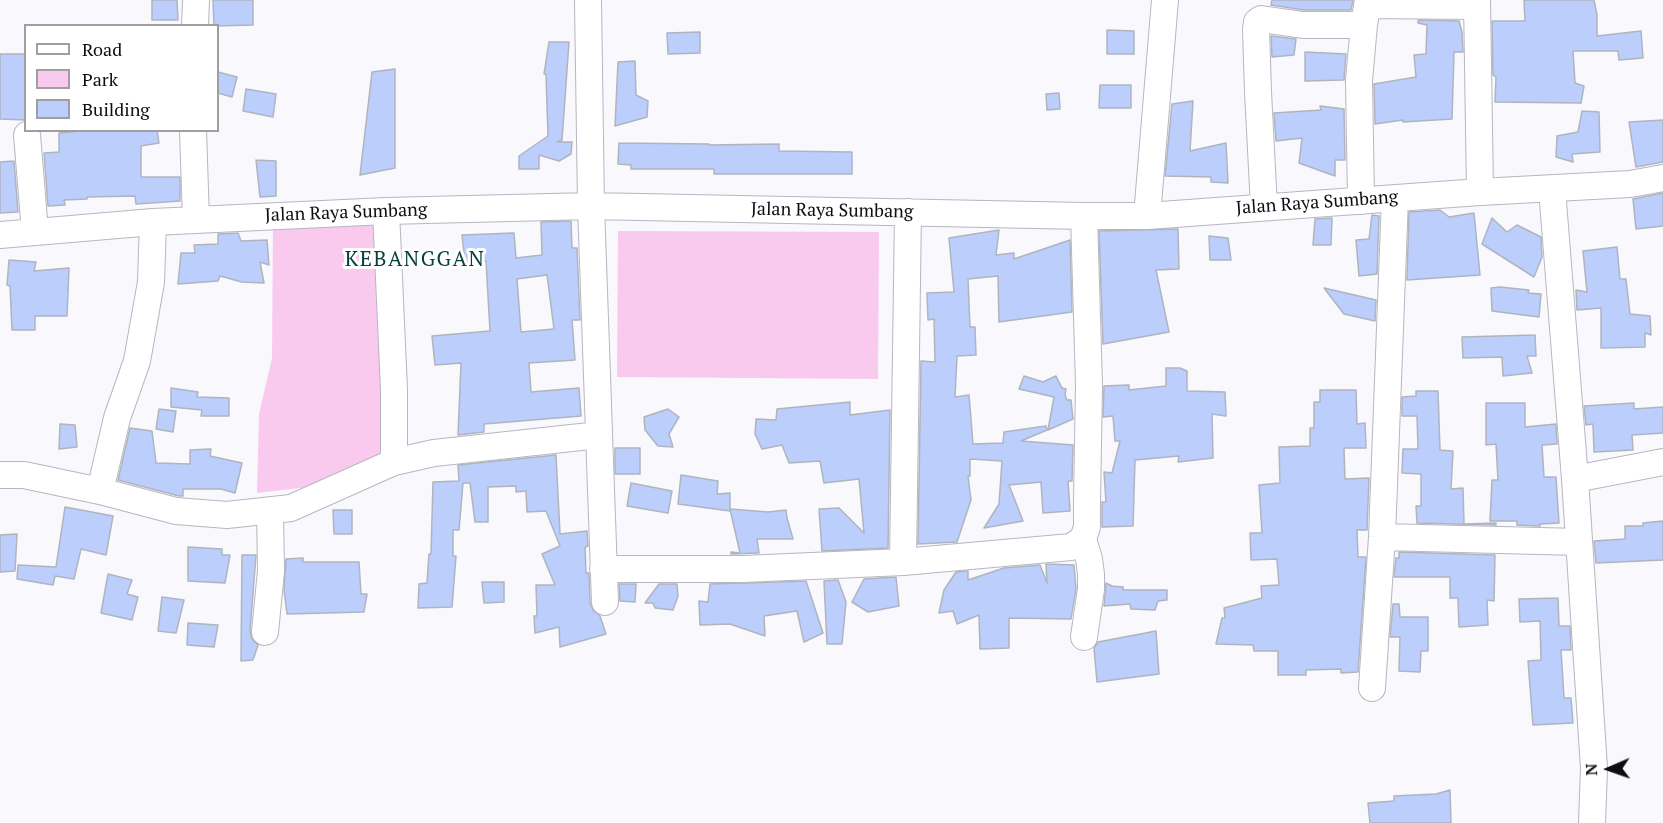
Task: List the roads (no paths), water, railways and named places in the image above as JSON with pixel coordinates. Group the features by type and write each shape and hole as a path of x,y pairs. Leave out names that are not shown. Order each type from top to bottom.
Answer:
{"street":[{"path":"195,24 196,0"},
{"path":"588,0 591,206 605,602"},
{"path":"1147,216 1165,0"},
{"path":"1264,207 1257,82 1257,22 1261,20 1303,25 1366,10 1476,3 1480,192"},
{"path":"1361,201 1359,81 1366,10"},
{"path":"193,132 196,220"},
{"path":"27,135 35,232"},
{"name":"Jalan Raya Sumbang","path":"0,235 153,222 386,211 591,206 1147,216 1480,192 1630,184 1663,178"},
{"path":"1552,189 1575,479 1594,768 1592,823"},
{"path":"1372,688 1382,537 1395,198"},
{"path":"386,211 394,390 394,462"},
{"path":"903,562 908,212"},
{"path":"1083,637 1091,589 1089,560 1083,539 1087,527 1088,502 1089,385 1084,216"},
{"path":"100,491 117,418 136,361 151,282 153,222"},
{"path":"0,475 24,475 100,491 176,511 227,515 291,508 394,462 434,453 598,435"},
{"path":"1575,479 1663,462"},
{"path":"265,632 271,571 270,511"},
{"path":"1382,537 1579,542"},
{"path":"603,569 744,569 903,562 1071,547 1083,539"}],"district":[{"name":"KEBANGGAN","path":"415,260"}]}
